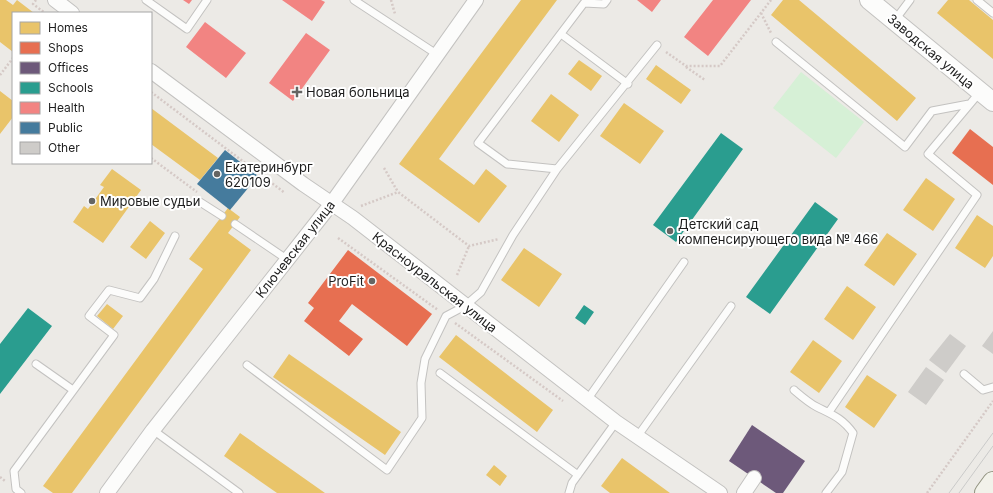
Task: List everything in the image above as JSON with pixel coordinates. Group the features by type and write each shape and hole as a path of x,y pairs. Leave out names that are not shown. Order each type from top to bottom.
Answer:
{"main road":[{"path":"985,493 993,482"}],"street":[{"path":"55,0 71,12"},
{"name":"Ключевская улица","path":"107,493 153,430 332,203 476,0"},
{"name":"Заводская улица","path":"869,0 895,20 981,99"},
{"name":"Красноуральская улица","path":"152,72 303,184 332,203 616,422 720,493"},
{"path":"744,493 754,478"}],"lane":[{"path":"146,0 187,29 207,0"},
{"path":"354,0 438,55"},
{"path":"557,169 506,164 478,143 584,3 604,4 607,0"},
{"path":"895,20 910,0"},
{"path":"978,0 993,12"},
{"path":"561,34 628,84"},
{"path":"776,42 905,147 932,111 981,99"},
{"path":"247,365 387,470 422,418 421,383 425,359 446,316 465,306 481,292 513,235 557,169 628,84 657,45"},
{"path":"829,412 977,195 928,154 981,99"},
{"path":"200,202 222,216"},
{"path":"235,224 288,260"},
{"path":"20,493 16,489 14,472 114,335 89,316 109,290 140,298 154,279 175,236"},
{"path":"587,400 684,262"},
{"path":"637,437 731,306"},
{"path":"36,364 73,390"},
{"path":"440,373 578,475"},
{"path":"964,374 983,390 993,387"},
{"path":"794,390 816,407 829,412 846,424 853,433 842,472 826,493"},
{"path":"569,493 572,483 616,422"},
{"path":"153,430 239,493"}],"path":[{"path":"36,0 34,4 44,12"},
{"path":"686,66 720,66 771,0"},
{"path":"761,13 776,42"},
{"path":"657,45 704,80"},
{"path":"0,75 12,59"},
{"path":"152,93 286,193"},
{"path":"152,159 200,194 200,202"},
{"path":"384,168 398,192 470,246"},
{"path":"362,206 398,192"},
{"path":"470,246 513,235"},
{"path":"338,238 568,405"},
{"path":"458,275 470,246"},
{"path":"927,493 993,401"}],"green space":[{"path":"801,72 864,122 836,158 773,108"}],"building: Homes":[{"path":"0,0 6,0 13,5 17,0 33,12 12,12 12,51 0,42"},
{"path":"521,0 557,0 439,159 474,185 486,169 507,186 479,223 399,164"},
{"path":"783,0 799,0 916,98 897,121 771,15"},
{"path":"948,0 969,0 993,20 993,59 937,13"},
{"path":"579,60 602,76 591,91 568,74"},
{"path":"656,65 691,90 681,104 646,79"},
{"path":"0,91 12,100 12,118 0,134"},
{"path":"551,94 579,115 559,142 531,121"},
{"path":"624,103 664,131 640,164 600,136"},
{"path":"152,109 218,158 200,180 152,145"},
{"path":"112,169 141,190 103,243 73,222 84,206 88,209 104,187 100,185"},
{"path":"926,178 955,199 933,231 903,210"},
{"path":"228,208 240,217 228,233 251,250 72,493 53,493 43,486 203,269 189,259"},
{"path":"977,215 993,226 993,256 985,268 955,248"},
{"path":"150,221 165,233 146,259 130,247"},
{"path":"887,233 917,254 894,286 864,265"},
{"path":"524,248 562,274 539,307 501,280"},
{"path":"847,286 876,307 853,340 824,319"},
{"path":"107,304 123,316 113,329 97,316"},
{"path":"456,335 553,410 537,432 439,357"},
{"path":"813,340 842,361 819,393 790,372"},
{"path":"289,354 401,432 385,455 273,377"},
{"path":"867,375 897,395 874,428 845,407"},
{"path":"240,433 325,493 277,493 224,456"},
{"path":"622,458 670,493 610,493 601,486"},
{"path":"494,465 507,476 500,486 486,475"}],"building: Shops":[{"path":"970,129 993,147 993,185 952,153"},
{"path":"348,250 432,314 407,346 352,304 339,321 363,339 349,356 304,321 314,308 308,303"}],"building: Offices":[{"path":"752,425 805,461 783,493 776,493 729,461"}],"building: Schools":[{"path":"721,133 743,149 676,242 653,225"},
{"path":"815,202 838,219 770,314 746,297"},
{"path":"584,305 594,312 585,325 575,318"},
{"path":"28,308 52,326 0,394 0,344"}],"building: Health":[{"path":"183,0 192,0 189,4"},
{"path":"282,0 321,0 325,2 312,21"},
{"path":"637,0 661,0 652,12"},
{"path":"713,0 751,0 708,56 684,37"},
{"path":"205,22 246,53 226,78 186,47"},
{"path":"306,33 330,50 293,101 269,83"}],"building: Public":[{"path":"225,150 258,176 230,210 197,184"}],"building: Other":[{"path":"993,331 993,354 982,346"},
{"path":"950,334 966,346 946,373 929,360"},
{"path":"926,367 944,380 926,405 908,392"}],"tram line":[{"path":"949,493 993,433"},
{"path":"959,493 993,446"}],"place":[{"name":"Новая больница","path":"297,92"},
{"name":"Екатеринбург 620109","path":"217,174"},
{"name":"Мировые судьи","path":"92,201"},
{"name":"Детский сад компенсирующего вида № 466","path":"670,231"},
{"name":"ProFit","path":"372,281"}]}
